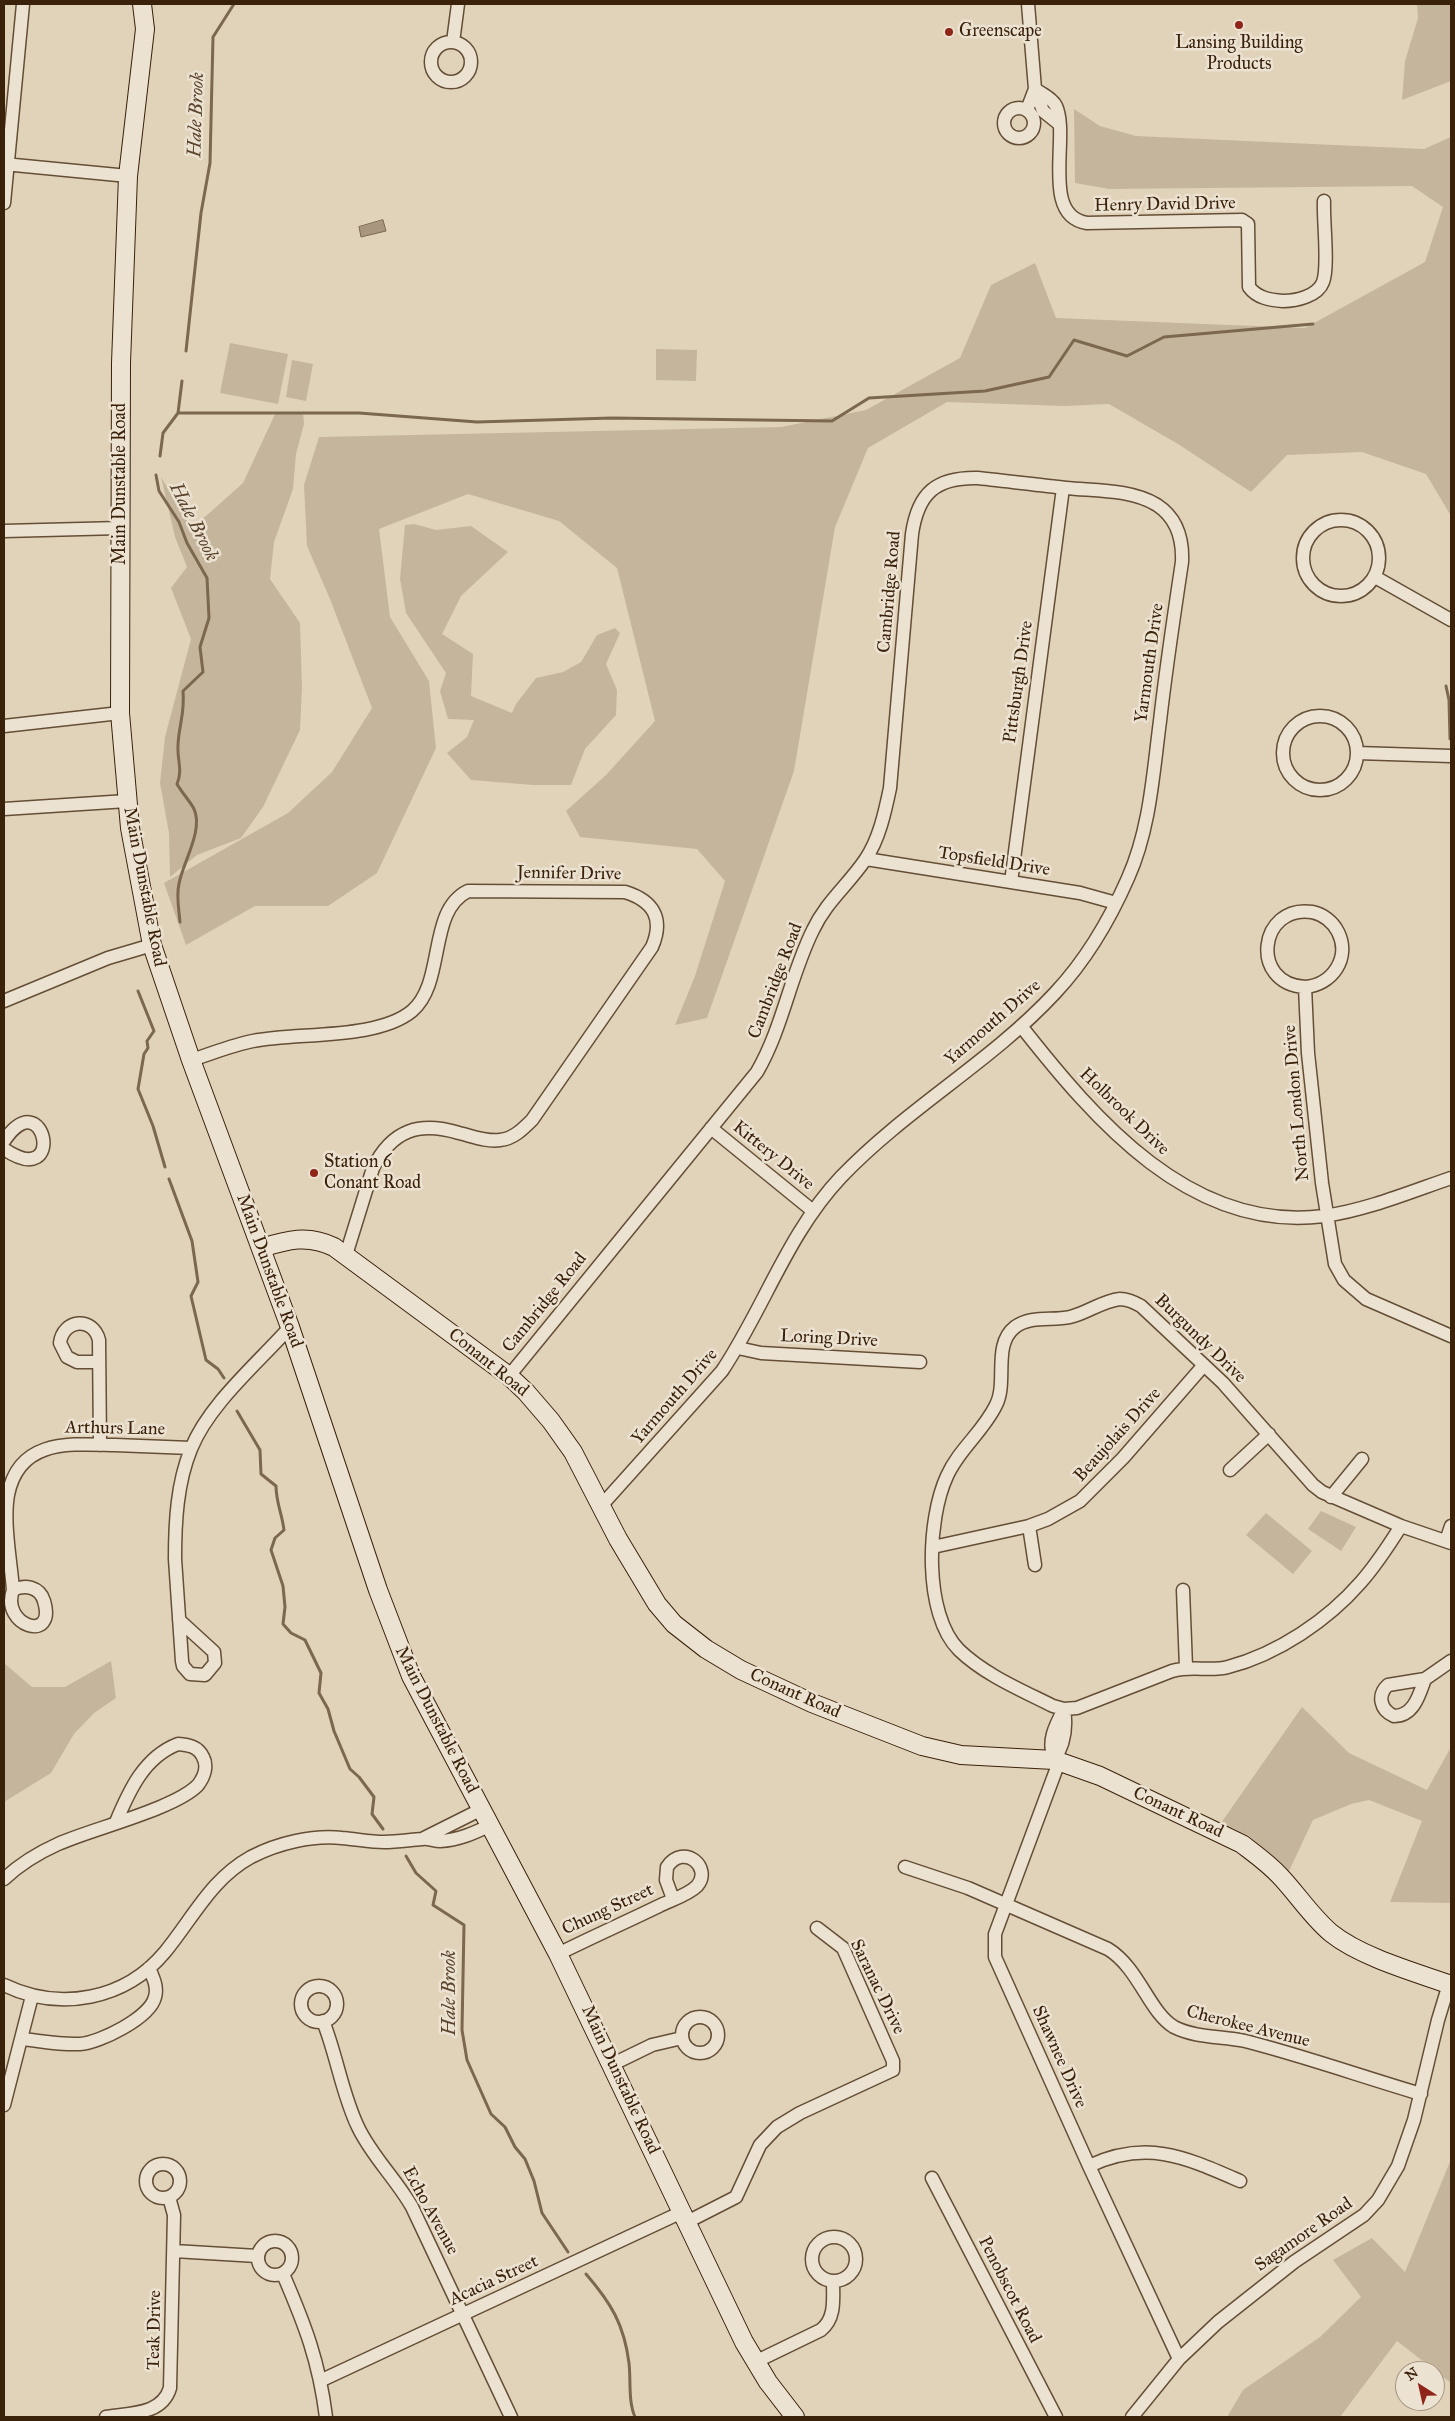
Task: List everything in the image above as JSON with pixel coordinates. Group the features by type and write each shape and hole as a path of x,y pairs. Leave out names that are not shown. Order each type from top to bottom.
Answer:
{"main road":[{"name":"Main Dunstable Road","path":"142,4 145,29 128,176 121,363 120,713 130,828 152,945 191,1060 290,1327 395,1638 429,1712 491,1825 558,1954 612,2064 728,2312 755,2362 795,2417"},
{"name":"Main Dunstable Road","path":"145,29 152,21 154,4"},
{"name":"Conant Road","path":"261,1248 285,1240 309,1238 323,1241 346,1255 509,1376 551,1421 573,1452 618,1539 665,1614 706,1649 741,1670 812,1703 922,1746 961,1755 1057,1761 1100,1776 1242,1844 1280,1876 1314,1917 1333,1934 1355,1948 1450,1984"}],"street":[{"path":"4,202 22,4"},
{"path":"453,42 458,4"},
{"path":"1027,110 1035,89 1028,4"},
{"name":"Henry David Drive","path":"1035,89 1052,100 1056,106 1060,193 1062,201 1071,217 1079,222 1086,223 1242,220 1248,224 1249,287 1261,297 1289,301 1312,294 1320,288 1325,273 1324,201"},
{"path":"6,164 128,176"},
{"name":"Cambridge Road","path":"509,1376 711,1128 766,1057 781,1023 804,950 814,928 830,902 866,859 880,826 890,788 910,551 914,519 919,506 935,487 960,478 1063,488"},
{"name":"Pittsburgh Drive","path":"1011,882 1063,488"},
{"name":"Yarmouth Drive","path":"601,1506 706,1391 738,1348 774,1275 813,1210 839,1179 888,1132 1022,1026 1069,977 1101,930 1116,903 1136,856 1150,800 1182,546 1174,522 1156,505 1130,495 1063,488"},
{"path":"1342,519 1359,524 1373,536 1378,547 1380,559 1375,577 1361,591 1349,596 1336,596 1324,592 1313,584 1306,573 1303,560 1307,541 1318,527 1329,521 1342,519"},
{"path":"4,531 120,528"},
{"path":"1375,577 1451,620"},
{"path":"4,726 120,713"},
{"path":"1318,716 1336,719 1346,726 1353,736 1357,753 1355,765 1349,776 1340,784 1322,790 1304,787 1294,780 1287,770 1283,752 1285,740 1291,729 1300,721 1318,716"},
{"path":"1357,753 1451,756"},
{"path":"4,810 127,801"},
{"name":"Topsfield Drive","path":"866,859 1080,893 1116,903"},
{"name":"Jennifer Drive","path":"191,1060 252,1041 378,1027 404,1017 414,1009 427,990 446,914 453,902 468,891 626,892 644,899 651,906 658,925 652,947 532,1120 510,1137 500,1140 487,1140 440,1128 428,1127 418,1128 398,1137 379,1156 373,1168 346,1255"},
{"path":"1304,912 1316,913 1331,922 1338,932 1342,949 1341,960 1332,976 1317,985 1305,987 1286,983 1276,974 1269,963 1267,950 1269,938 1279,921 1291,914 1304,912"},
{"path":"4,1002 108,958 152,945"},
{"name":"North London Drive","path":"1305,987 1308,1053 1326,1215 1335,1264 1350,1288 1366,1299 1451,1336"},
{"name":"Holbrook Drive","path":"1022,1026 1083,1100 1122,1139 1162,1172 1208,1197 1254,1214 1288,1218 1326,1215 1349,1210 1451,1178"},
{"path":"4,1141 15,1126 27,1123 39,1128 45,1139 42,1151 30,1160 19,1158 4,1149"},
{"name":"Kittery Drive","path":"711,1128 813,1210"},
{"name":"Burgundy Drive","path":"1064,1709 1053,1706 998,1677 958,1649 944,1627 933,1574 936,1510 940,1492 958,1455 987,1420 997,1404 1001,1389 1005,1340 1016,1326 1033,1320 1070,1317 1112,1301 1131,1301 1141,1306 1204,1365 1269,1434 1313,1485 1331,1498 1401,1526 1449,1542"},
{"path":"179,1620 175,1532 179,1494 191,1448 221,1402 290,1327"},
{"name":"Loring Drive","path":"738,1348 761,1353 920,1362"},
{"path":"100,1362 100,1445"},
{"name":"Beaujolais Drive","path":"933,1547 1029,1526 1064,1511 1091,1492 1204,1365"},
{"path":"1230,1470 1269,1434"},
{"name":"Arthurs Lane","path":"13,1590 7,1511 8,1495 20,1467 31,1456 45,1448 70,1444 191,1448"},
{"path":"1331,1498 1362,1459"},
{"path":"1029,1526 1035,1565"},
{"path":"1057,1761 1067,1725 1064,1709 1087,1705 1186,1667 1217,1669 1239,1664 1279,1646 1319,1620 1363,1581 1401,1526"},
{"path":"1449,1542 1451,1526"},
{"path":"1183,1590 1186,1667"},
{"path":"1425,1679 1451,1661"},
{"path":"4,1879 15,1869 43,1851 167,1803 197,1785 206,1769 202,1753 195,1747 178,1744 159,1755 133,1783 116,1822"},
{"name":"Shawnee Drive","path":"1057,1761 1005,1904 995,1934 994,1950 997,1964 1179,2359"},
{"path":"424,1839 482,1809"},
{"path":"4,1986 32,1996 52,1999 88,1998 124,1985 149,1968 164,1954 204,1898 222,1878 243,1862 279,1846 322,1837 382,1842 424,1839 451,1840 491,1825"},
{"name":"Cherokee Avenue","path":"905,1866 960,1885 1100,1944 1117,1955 1132,1970 1160,2013 1175,2027 1194,2033 1247,2042 1421,2094"},
{"name":"Chung Street","path":"558,1954 673,1899"},
{"name":"Saranac Drive","path":"817,1928 843,1948 893,2062 894,2070"},
{"path":"22,2039 81,2044 97,2042 152,2006 156,1996 155,1984 149,1968"},
{"name":"Sagamore Road","path":"1132,2417 1179,2359 1218,2322 1268,2281 1354,2223 1372,2208 1398,2166 1412,2128 1438,2020 1450,1984"},
{"path":"4,2105 32,1996"},
{"name":"Echo Avenue","path":"323,2021 357,2125 369,2147 395,2179 412,2207 511,2417"},
{"path":"612,2064 652,2045 682,2038"},
{"name":"Acacia Street","path":"322,2380 684,2217 736,2197 760,2145 777,2127 800,2113 894,2070"},
{"path":"1089,2166 1128,2153 1160,2153 1193,2160 1240,2181"},
{"name":"Penobscot Road","path":"932,2178 1056,2417"},
{"name":"Teak Drive","path":"106,2417 155,2408 168,2396 172,2374 174,2251 173,2208 169,2197"},
{"path":"276,2241 285,2244 290,2251 292,2259 289,2268 283,2274 275,2276 265,2273 258,2264 257,2256 261,2248 268,2242 276,2241"},
{"path":"174,2251 257,2256"},
{"path":"283,2274 314,2350 322,2380 326,2417"},
{"path":"755,2362 821,2330 829,2324 833,2306 833,2281"}],"shaded area":[{"path":"1417,4 1451,4 1451,81 1402,100 1405,61 1418,18"},
{"path":"1074,109 1100,126 1136,136 1424,149 1451,137 1451,516 1426,474 1362,452 1287,455 1251,492 1178,444 1109,404 1064,406 947,402 868,448 835,527 794,771 707,1018 675,1025 695,976 725,881 697,849 580,837 566,811 606,775 655,721 617,568 559,521 468,494 379,529 390,617 429,681 436,748 377,873 328,906 255,906 186,945 164,883 288,813 332,772 372,708 330,599 307,546 304,485 319,437 781,427 866,410 960,358 991,285 1035,263 1056,318 1305,328 1425,262 1443,207 1412,186 1109,189 1075,183"},
{"path":"383,220 386,231 361,237 359,227"},
{"path":"230,343 288,354 278,404 220,393"},
{"path":"656,349 697,350 696,381 656,380"},
{"path":"292,360 313,364 306,401 286,397"},
{"path":"276,412 303,412 304,424 296,454 293,489 274,542 270,579 300,623 302,688 300,730 263,807 241,838 197,855 170,877 169,833 160,783 165,737 191,639 171,588 187,567 175,537 161,477 191,527 243,483"},
{"path":"414,524 436,530 471,526 508,552 461,596 442,634 473,654 471,696 512,713 516,704 536,678 563,672 581,662 597,635 615,628 620,633 606,664 617,690 616,715 585,749 571,785 533,785 471,780 447,753 467,737 474,720 448,719 440,691 446,673 406,613 400,579 405,525"},
{"path":"1321,1511 1356,1527 1341,1551 1308,1529"},
{"path":"1266,1513 1312,1551 1293,1574 1246,1535"},
{"path":"111,1661 116,1698 94,1713 74,1734 51,1773 4,1802 4,1663 32,1687 65,1687"},
{"path":"1302,1707 1349,1753 1427,1790 1451,1747 1451,1903 1390,1902 1422,1821 1369,1800 1351,1804 1313,1820 1288,1873 1248,1835 1221,1823"},
{"path":"1451,2159 1451,2383 1445,2378 1445,2361 1423,2361 1397,2341 1340,2417 1227,2417 1243,2390 1320,2337 1361,2297 1333,2260 1372,2238 1405,2272"}],"waterway":[{"name":"Hale Brook","path":"186,351 201,213 210,163 213,37 234,4"},
{"path":"178,413 359,413 477,422 612,418 832,421 869,398 985,391 1049,377 1074,340 1127,356 1164,337 1313,324"},
{"name":"Hale Brook","path":"160,456 163,433 178,413 182,381"},
{"name":"Hale Brook","path":"156,475 159,491 179,522 187,543 207,578 209,618 200,647 203,672 183,691 178,745 180,769 177,784 194,809 196,817 194,837 178,888 180,922"},
{"path":"1446,686 1449,700 1450,739"},
{"name":"Hale Brook","path":"138,991 154,1031 147,1041 148,1048 144,1054 138,1089 153,1126 165,1167"},
{"name":"Hale Brook","path":"169,1179 192,1241 198,1282 191,1296 206,1360 218,1369 224,1378"},
{"name":"Hale Brook","path":"237,1411 260,1450 261,1474 276,1486 284,1530 275,1538 271,1550 283,1586 285,1607 283,1624 291,1633 305,1640 321,1673 319,1693 328,1709 334,1731 350,1769 359,1777 374,1797 372,1814 383,1829"},
{"name":"Hale Brook","path":"406,1856 416,1873 436,1891 433,1905 464,1925 462,2030 467,2060 491,2114 505,2127 515,2147 525,2159 534,2181 542,2213 568,2252"},
{"name":"Hale Brook","path":"586,2274 603,2295 620,2325 627,2349 631,2404 635,2417"}],"place":[{"name":"Lansing Building Products","path":"1239,25"},
{"name":"Greenscape","path":"949,32"},
{"name":"Station 6 Conant Road","path":"314,1173"}]}
